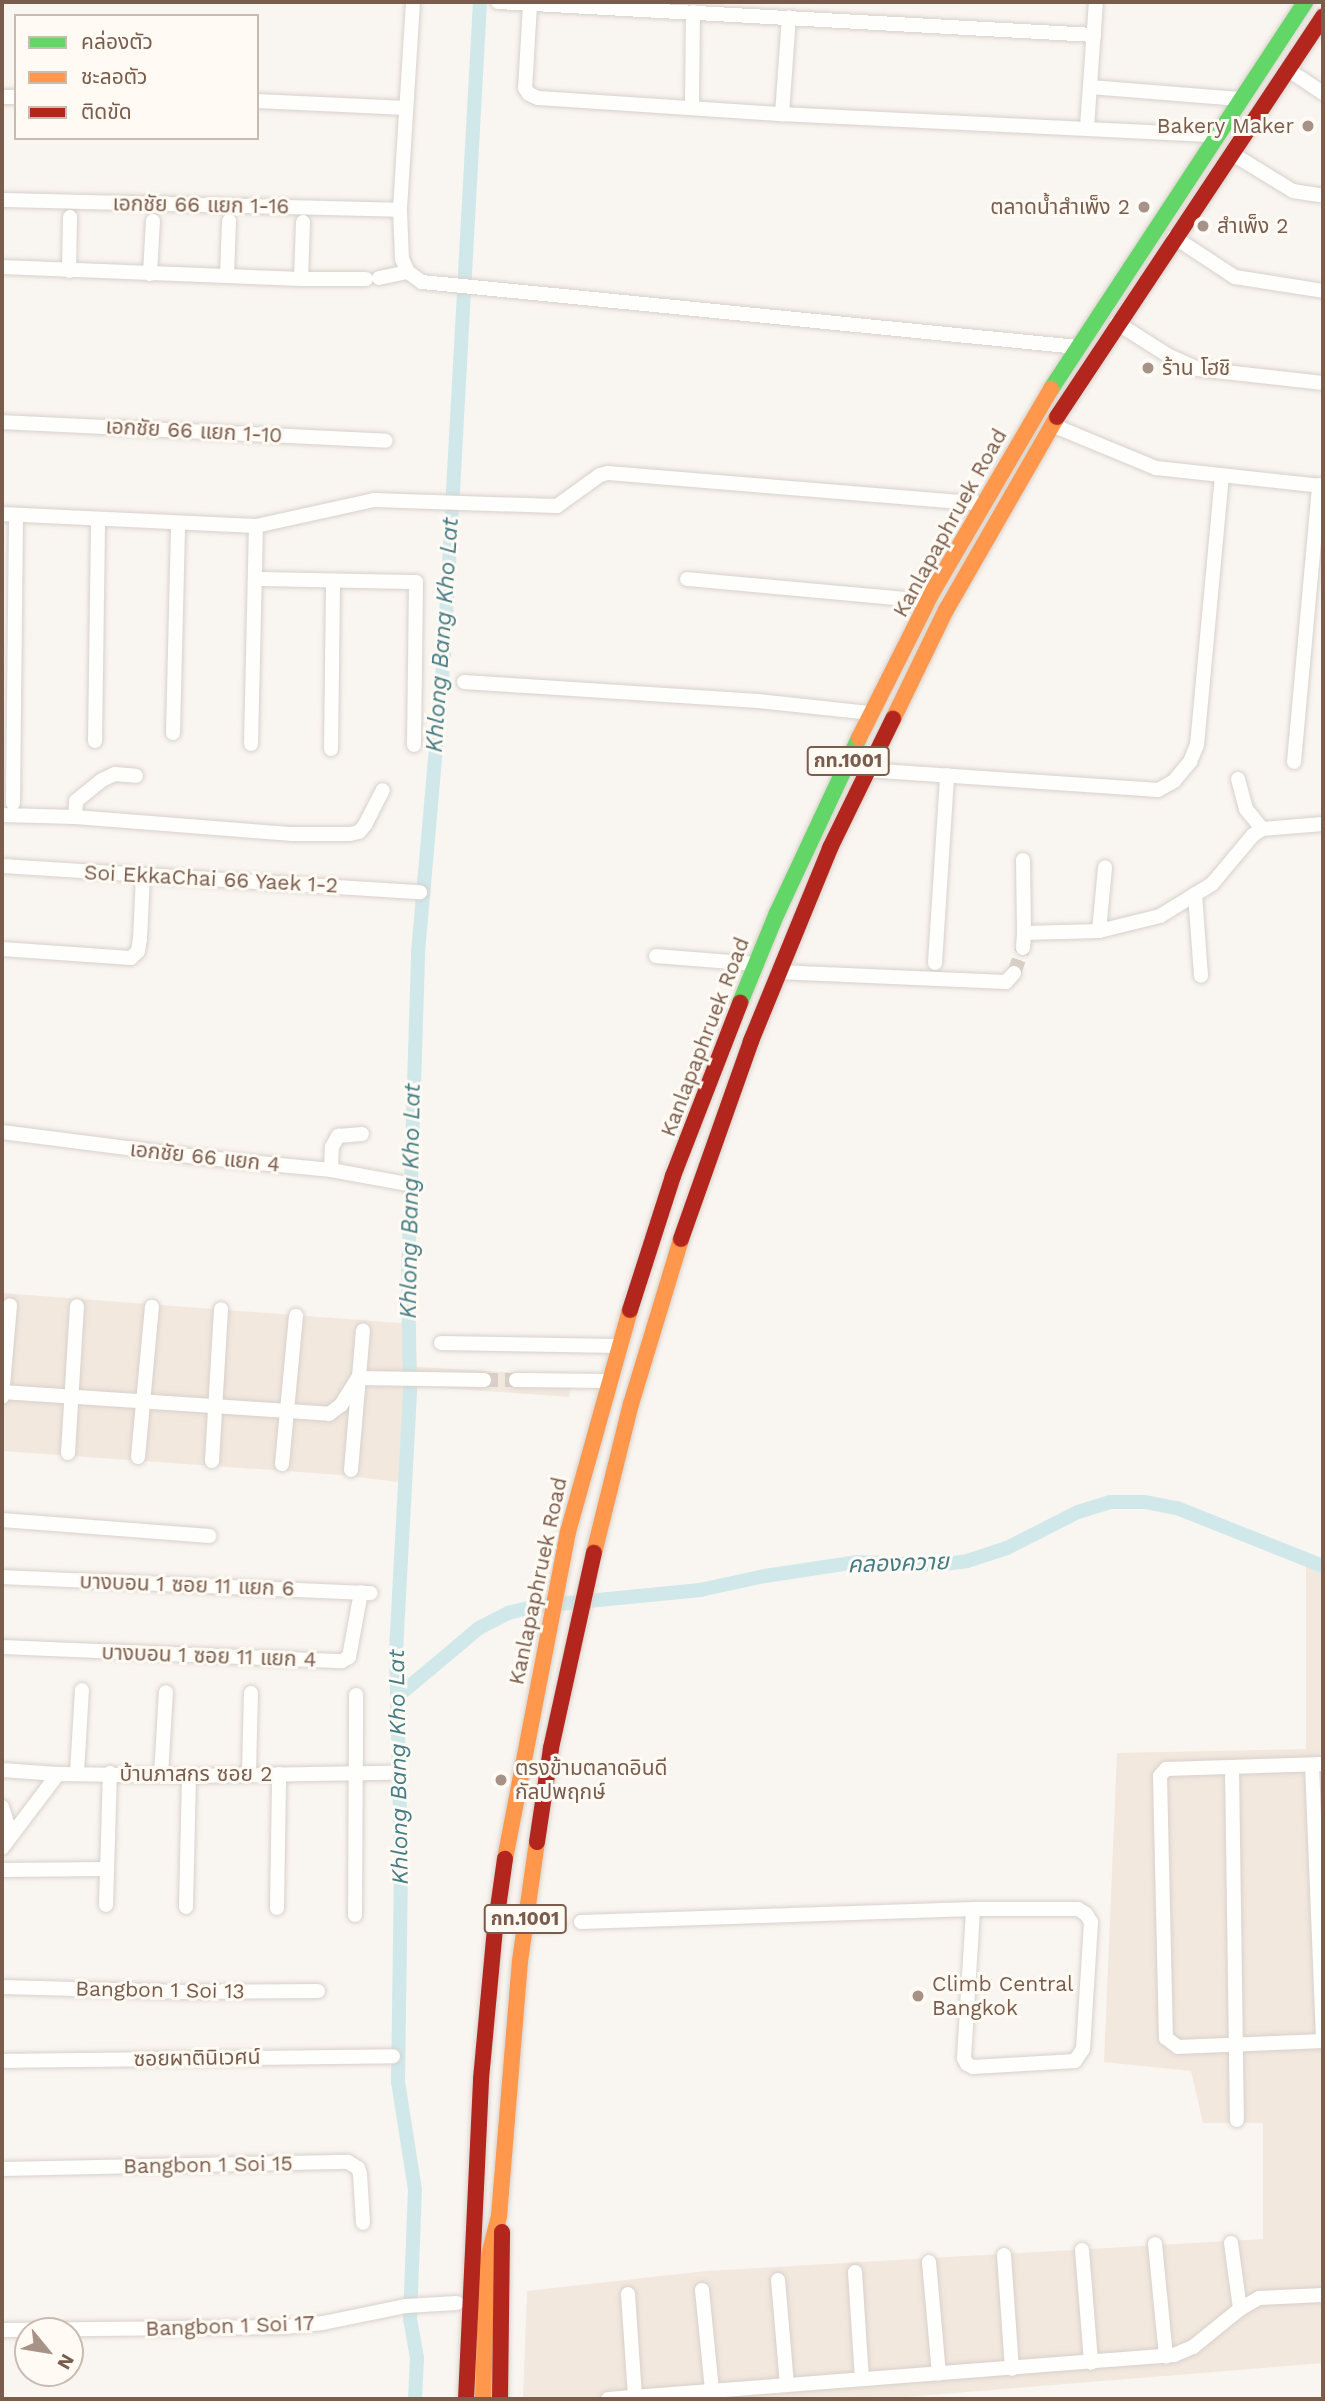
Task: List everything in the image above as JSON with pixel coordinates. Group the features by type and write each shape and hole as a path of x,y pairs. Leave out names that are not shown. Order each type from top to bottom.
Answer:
{"main road":[{"name":"Kanlapaphruek Road","path":"466,2399 473,2209 486,2006 519,1772 554,1596 618,1346 673,1176 755,964 871,713 929,601 982,504 1078,347 1305,2"},
{"name":"Kanlapaphruek Road","path":"500,2399 503,2286 499,2216 512,2032 524,1926 551,1748 583,1595 631,1404 684,1229 726,1105 778,972 866,770 962,578 1052,425 1174,237 1323,16"},
{"name":"Kanlapaphruek Road","path":"452,2399 457,2303 464,2238 473,2209"},
{"name":"Kanlapaphruek Road","path":"483,2399 487,2263 499,2216"}],"street":[{"path":"413,2 400,210 402,259 408,272 422,282 1078,347"},
{"path":"498,2 1094,35"},
{"path":"1087,127 1096,2"},
{"path":"530,5 526,88 529,94 538,98 782,114 1217,135"},
{"path":"692,107 694,12"},
{"path":"782,114 789,17"},
{"path":"1287,69 1323,93"},
{"path":"1090,87 1240,99"},
{"path":"259,101 406,108"},
{"path":"1231,153 1293,191 1323,196"},
{"name":"เอกชัย 66 แยก 1-16","path":"2,200 400,210"},
{"path":"69,271 70,217"},
{"path":"150,274 153,221"},
{"path":"228,276 229,221"},
{"path":"301,279 303,222"},
{"path":"1174,237 1235,277 1323,291"},
{"path":"2,267 301,279 372,279 408,272"},
{"path":"1118,323 1169,356 1198,369 1323,383"},
{"name":"เอกชัย 66 แยก 1-10","path":"2,422 386,441"},
{"path":"1052,425 1156,468 1321,485 1293,762"},
{"path":"13,803 9,514 256,526 374,500 557,506 600,475 608,473 982,504"},
{"path":"866,770 1158,790 1174,781 1190,762 1197,745 1222,475"},
{"path":"95,741 98,519"},
{"path":"173,733 178,523"},
{"path":"251,744 256,526"},
{"path":"255,579 416,582 414,745"},
{"path":"687,579 929,601"},
{"path":"331,749 333,581"},
{"path":"464,682 758,701 871,713"},
{"path":"75,817 76,801 102,780 115,774 136,776"},
{"path":"935,963 947,775"},
{"path":"1238,779 1246,809 1262,829"},
{"path":"2,815 75,817 292,834 350,834 359,832 365,825 383,790"},
{"path":"1023,860 1023,940 1100,931 1160,916 1212,884 1253,835 1262,829 1323,824"},
{"name":"Soi EkkaChai 66 Yaek 1-2","path":"2,866 420,892"},
{"path":"1100,931 1105,867"},
{"path":"2,949 131,958 138,951 140,939 143,875"},
{"path":"1195,894 1201,976"},
{"path":"656,956 755,964"},
{"path":"778,972 1006,982 1014,973"},
{"name":"เอกชัย 66 แยก 4","path":"2,1132 197,1157 331,1170 407,1184"},
{"path":"331,1170 332,1147 338,1136 362,1134"},
{"path":"10,1305 2,1394 72,1396 329,1414 341,1405 358,1378"},
{"path":"68,1453 77,1306"},
{"path":"138,1457 152,1307"},
{"path":"212,1461 221,1308"},
{"path":"282,1464 296,1316"},
{"path":"351,1470 363,1331"},
{"path":"441,1343 618,1346"},
{"path":"358,1378 484,1380"},
{"path":"516,1380 609,1381"},
{"path":"2,1520 209,1536"},
{"name":"บางบอน 1 ซอย 11 แยก 6","path":"2,1577 366,1593"},
{"name":"บางบอน 1 ซอย 11 แยก 4","path":"2,1647 342,1661 349,1657 366,1593"},
{"path":"77,1773 82,1690"},
{"path":"161,1775 166,1692"},
{"path":"249,1773 251,1693"},
{"path":"355,1914 356,1695"},
{"path":"1318,1764 1323,2039 1178,2047 1166,2038 1160,1776 1166,1769 1232,1767 1318,1764"},
{"path":"1232,1767 1237,2120"},
{"name":"บ้านภาสกร ซอย 2","path":"2,1770 58,1774 189,1776 249,1773 390,1773"},
{"path":"106,1905 110,1773"},
{"path":"2,1848 58,1774"},
{"path":"277,1908 279,1774"},
{"path":"186,1907 189,1776"},
{"path":"2,1807 11,1834"},
{"path":"2,1870 107,1869"},
{"path":"581,1922 973,1909 1075,1909 1089,1917 1091,1922 1083,2049 1075,2061 1013,2066 967,2064 964,2058 973,1909"},
{"path":"524,1926 559,1924"},
{"name":"Bangbon 1 Soi 13","path":"2,1987 183,1992 318,1991"},
{"name":"ซอยผาตินิเวศน์","path":"2,2061 393,2056"},
{"name":"Bangbon 1 Soi 15","path":"2,2169 348,2162 358,2168 360,2174 363,2223"},
{"path":"1231,2243 1240,2309"},
{"path":"1155,2244 1166,2356"},
{"path":"1082,2250 1091,2363"},
{"path":"1004,2255 1012,2369"},
{"path":"929,2262 939,2374"},
{"path":"855,2272 862,2379"},
{"path":"778,2280 787,2385"},
{"path":"702,2290 712,2390"},
{"path":"628,2294 635,2397"},
{"path":"608,2399 1166,2356 1193,2347 1240,2309 1259,2298 1323,2295"},
{"name":"Bangbon 1 Soi 17","path":"2,2330 285,2327 323,2323 406,2306 457,2303"}],"shaded area":[{"path":"2,1293 413,1324 417,1367 574,1376 569,1397 416,1386 406,1483 341,1475 2,1451"},
{"path":"1306,1565 1323,1574 1323,2363 881,2399 523,2399 527,2291 706,2271 1263,2239 1263,2123 1203,2123 1191,2071 1104,2062 1117,1753 1306,1749"}],"waterway":[{"name":"Khlong Bang Kho Lat","path":"415,2399 417,2358 410,2319 415,2190 398,2082 401,1856 396,1651 410,1392 408,1276 418,953 444,654 480,2"},
{"name":"คลองควาย","path":"398,1696 479,1628 508,1613 537,1606 700,1590 765,1576 858,1562 936,1565 967,1561 1007,1548 1078,1512 1110,1502 1145,1502 1177,1508 1323,1566"}],"tunnel":[{"path":"1014,973 1023,948"},
{"path":"484,1380 516,1380"}],"traffic: fast":[{"path":"1051,389 1305,2"},
{"path":"740,1003 777,913 859,738"}],"traffic: slow":[{"path":"859,738 933,591 1051,389"},
{"path":"893,719 946,610 1057,417"},
{"path":"594,1553 631,1404 681,1239"},
{"path":"505,1859 568,1532 630,1310"},
{"path":"483,2399 487,2263 499,2216 520,1961 537,1842"}],"traffic: jam":[{"path":"1057,417 1323,16"},
{"path":"681,1239 751,1041 830,848 893,719"},
{"path":"630,1310 673,1176 740,1003"},
{"path":"537,1842 551,1748 594,1553"},
{"path":"466,2399 481,2079 495,1929 505,1859"},
{"path":"500,2399 502,2232"}],"place":[{"name":"Bakery Maker","path":"1308,126"},
{"name":"ตลาดน้ำสำเพ็ง 2","path":"1144,207"},
{"name":"สำเพ็ง 2","path":"1203,226"},
{"name":"ร้าน โฮชิ","path":"1148,368"},
{"name":"ตรงข้ามตลาดอินดี กัลปพฤกษ์","path":"501,1780"},
{"name":"Climb Central Bangkok","path":"918,1996"}]}
